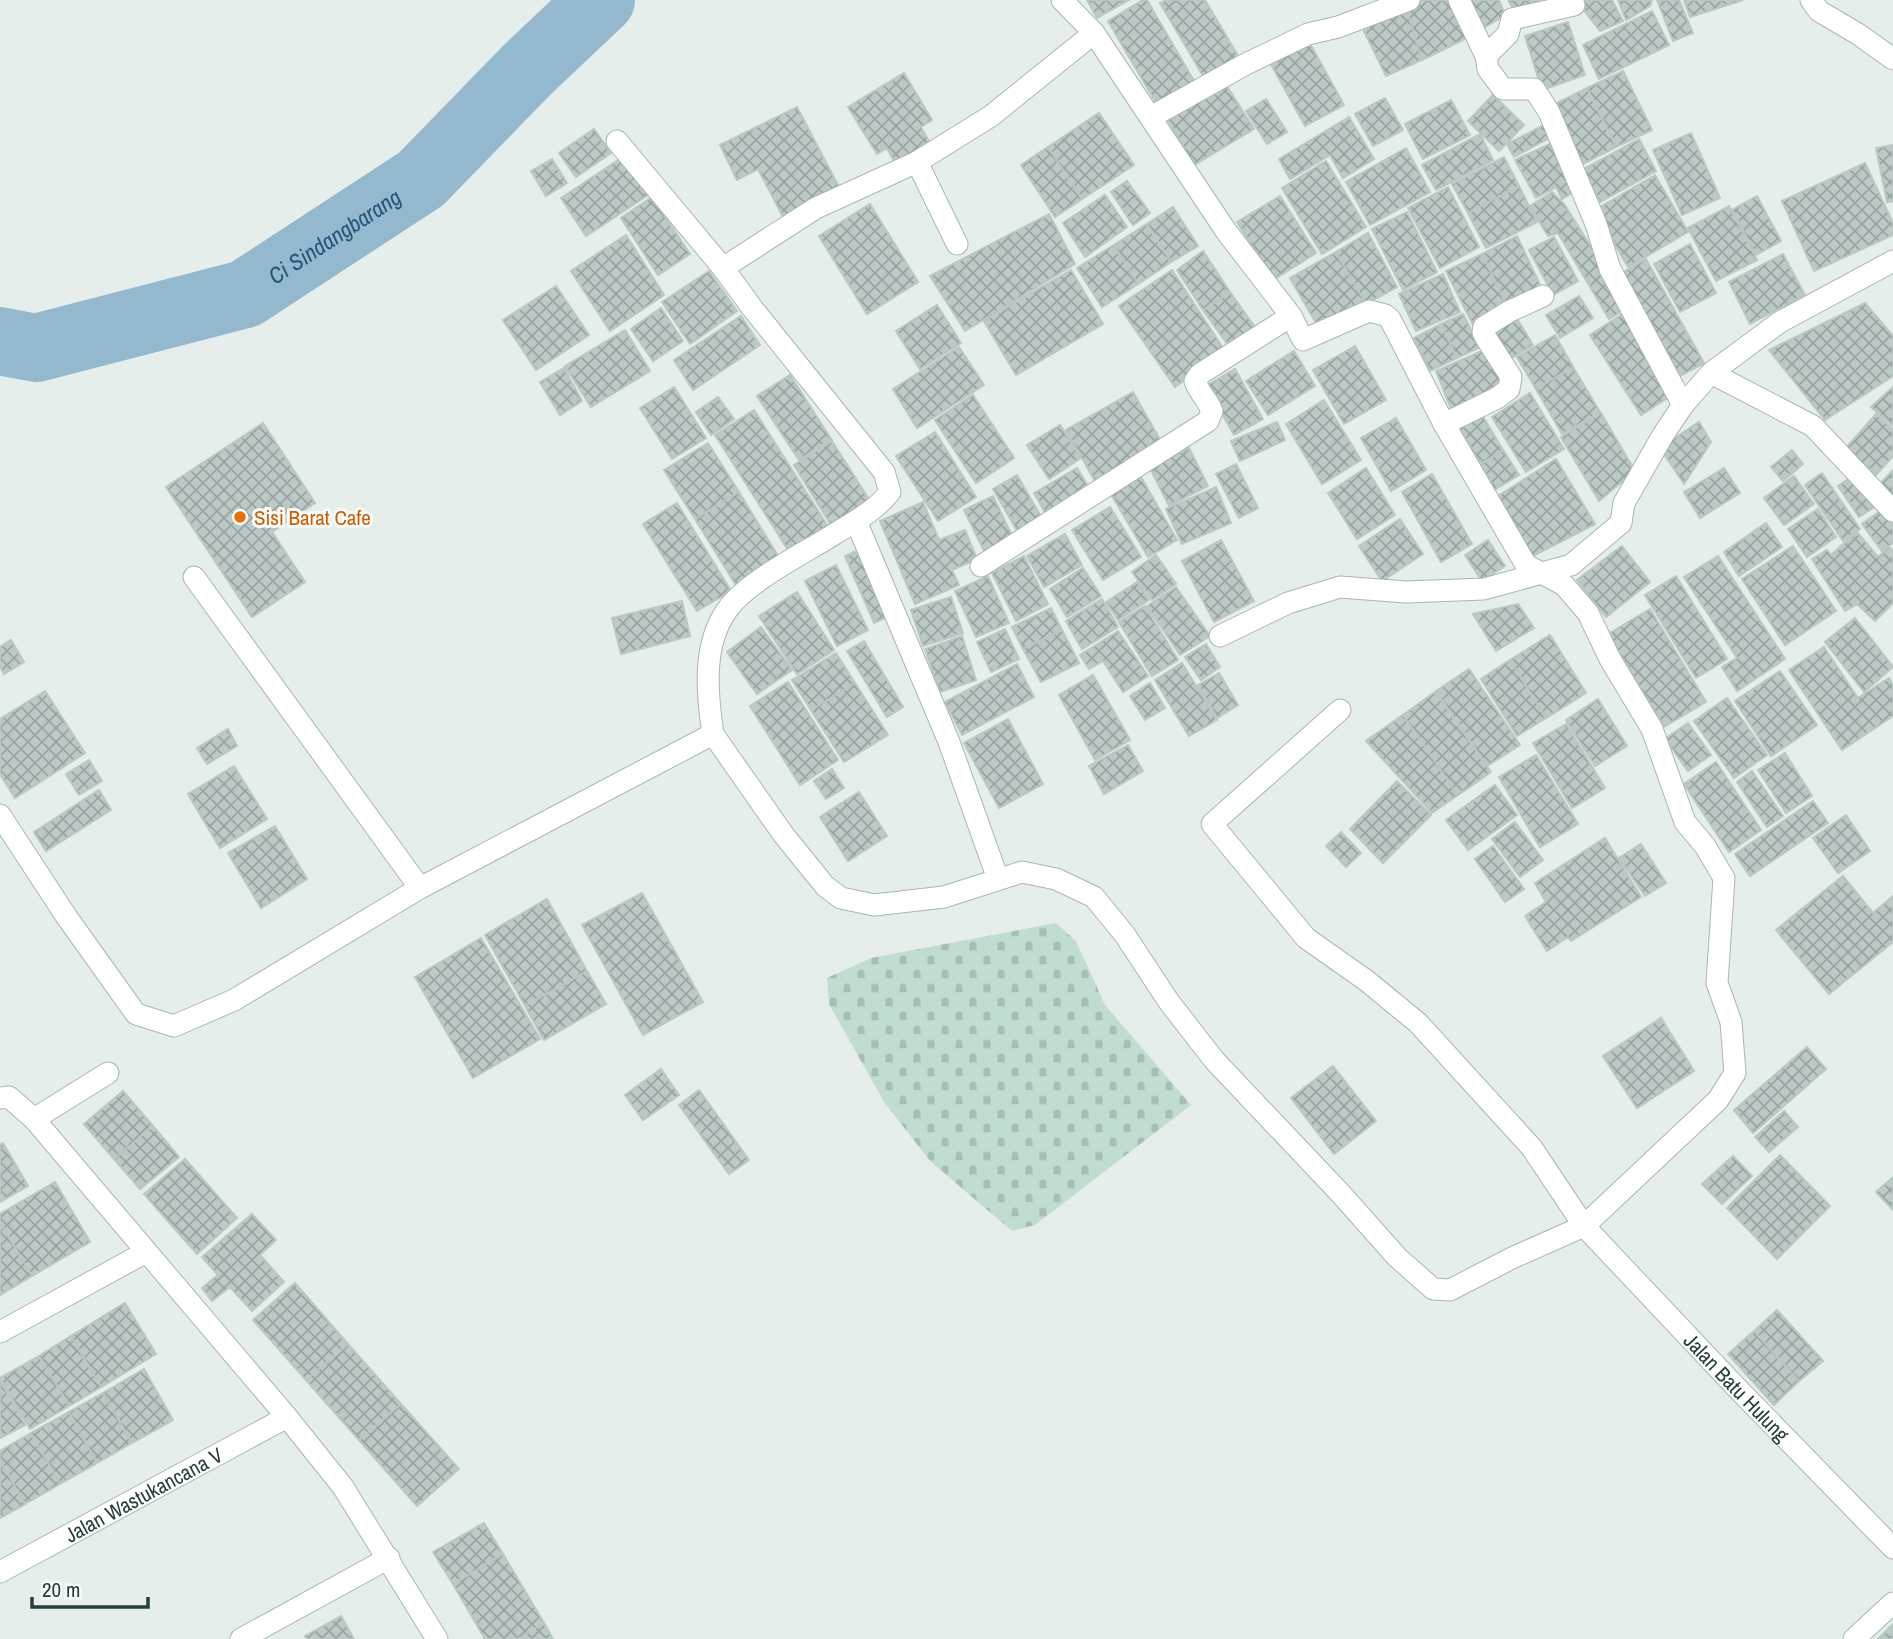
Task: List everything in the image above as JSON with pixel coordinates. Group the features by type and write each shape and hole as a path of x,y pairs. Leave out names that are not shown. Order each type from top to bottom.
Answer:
{"street":[{"path":"617,141 723,268 884,471 890,492 883,502 856,521 762,579 727,609 716,629 707,696 713,734 783,834 825,886 841,898 874,905 944,897 1022,872 1056,879 1094,897 1125,935 1170,1002 1215,1061 1397,1257 1433,1289 1450,1290 1512,1258 1584,1226 1718,1100 1735,1073 1731,1022 1717,983 1724,878 1705,846 1685,822 1652,729 1610,659 1588,613 1564,585 1525,565 1385,315 1369,312 1303,340 1291,316 1226,231 1094,33 1062,0"},
{"path":"1151,117 1244,65 1308,34 1338,27 1409,0"},
{"path":"1459,0 1486,56 1488,69 1503,89 1534,89 1544,102 1596,224 1610,269 1683,405"},
{"path":"1486,56 1508,34 1512,19 1574,5 1571,0"},
{"path":"1811,0 1819,11 1893,59"},
{"path":"723,268 817,208 917,162 991,116 1094,33"},
{"path":"917,162 957,244"},
{"path":"1220,636 1288,603 1340,587 1406,592 1484,589 1571,565 1620,523 1624,503 1683,405 1711,373 1780,322 1893,261"},
{"path":"1444,424 1497,398 1509,389 1511,377 1486,338 1484,327 1543,296"},
{"path":"981,566 1208,421 1212,411 1195,381 1200,374 1291,316"},
{"path":"1711,373 1813,426 1893,511"},
{"path":"856,521 949,742 998,879"},
{"path":"194,577 420,888"},
{"name":"Jalan Batu Hulung","path":"1340,710 1212,824 1306,937 1367,981 1418,1023 1532,1148 1584,1226 1893,1548"},
{"path":"0,815 66,916 136,1014 174,1026 234,1000 420,888 713,734"},
{"path":"34,1119 108,1073"},
{"path":"0,1098 9,1097 34,1119 288,1417 343,1487 437,1639"},
{"path":"0,1332 146,1252"},
{"name":"Jalan Wastukancana V","path":"0,1572 288,1417"},
{"path":"241,1639 389,1558"},
{"path":"1854,1639 1893,1602"}],"green space":[{"path":"1056,923 1076,941 1105,1005 1191,1105 1035,1225 1012,1231 930,1161 884,1102 829,1004 827,978 871,958"}],"building":[{"path":"1087,0 1129,0 1097,18"},
{"path":"1147,0 1194,81 1156,103 1108,21"},
{"path":"1166,0 1205,0 1241,61 1206,81 1160,3"},
{"path":"1420,0 1454,0 1469,37 1422,60 1406,7"},
{"path":"1462,0 1499,0 1505,15 1477,32"},
{"path":"1508,0 1540,0 1515,12"},
{"path":"1576,0 1612,0 1623,21 1600,31"},
{"path":"1618,0 1652,0 1650,6 1626,20"},
{"path":"1657,0 1679,0 1693,33 1673,41"},
{"path":"1684,0 1743,0 1690,17"},
{"path":"1406,7 1422,60 1386,76 1362,27"},
{"path":"1652,11 1669,45 1599,79 1583,45"},
{"path":"1568,22 1585,75 1542,90 1525,36"},
{"path":"1308,40 1344,105 1305,126 1269,61"},
{"path":"1623,71 1652,130 1616,147 1587,88"},
{"path":"904,73 932,120 921,127 931,145 896,165 887,148 877,154 848,107"},
{"path":"1223,80 1254,129 1194,165 1163,112"},
{"path":"1587,88 1616,147 1581,165 1551,106"},
{"path":"1493,95 1524,125 1499,151 1468,121"},
{"path":"1385,98 1403,130 1373,146 1355,114"},
{"path":"1266,99 1287,132 1267,144 1246,111"},
{"path":"1451,100 1470,135 1423,159 1405,124"},
{"path":"797,107 839,187 783,217 758,169 737,180 720,145"},
{"path":"1099,113 1134,165 1082,199 1048,147"},
{"path":"1349,117 1374,159 1343,178 1330,155 1290,179 1279,159"},
{"path":"1546,124 1551,137 1514,157 1507,144"},
{"path":"594,129 611,153 576,177 559,153"},
{"path":"1691,133 1720,198 1682,215 1653,150"},
{"path":"1480,134 1493,160 1436,190 1422,165"},
{"path":"1639,139 1656,171 1600,202 1582,170"},
{"path":"1550,144 1575,191 1562,199 1556,187 1536,198 1515,160"},
{"path":"1893,145 1893,201 1887,202 1876,148"},
{"path":"1048,147 1082,199 1055,217 1021,165"},
{"path":"1406,148 1430,192 1370,225 1346,182"},
{"path":"623,157 648,195 586,236 561,198"},
{"path":"1504,157 1519,186 1468,213 1452,184"},
{"path":"552,159 567,183 546,196 531,171"},
{"path":"1326,161 1366,227 1322,254 1282,188"},
{"path":"1865,163 1893,223 1893,235 1814,271 1782,201"},
{"path":"1655,175 1688,232 1628,267 1595,210"},
{"path":"1127,181 1150,213 1133,225 1111,192"},
{"path":"1519,186 1537,222 1486,248 1468,213"},
{"path":"1448,187 1479,247 1440,268 1408,208"},
{"path":"1552,192 1564,204 1629,307 1609,319 1558,233 1548,236 1530,206"},
{"path":"1105,195 1127,227 1085,257 1063,223"},
{"path":"1280,196 1316,253 1273,280 1237,222"},
{"path":"1757,196 1781,241 1756,255 1732,210"},
{"path":"652,197 690,254 658,275 621,218"},
{"path":"870,204 918,282 867,314 819,236"},
{"path":"1729,206 1757,260 1716,281 1688,228"},
{"path":"1173,207 1198,246 1171,262 1147,224"},
{"path":"1407,212 1437,272 1403,290 1372,229"},
{"path":"1049,214 1075,264 965,331 930,276"},
{"path":"1147,224 1171,262 1138,284 1114,245"},
{"path":"1368,233 1397,287 1366,304 1336,252"},
{"path":"626,235 664,295 610,331 571,271"},
{"path":"1517,236 1543,291 1508,308 1482,254"},
{"path":"1554,237 1578,281 1553,295 1529,250"},
{"path":"1690,244 1716,293 1680,312 1654,264"},
{"path":"1114,245 1138,284 1102,307 1077,268"},
{"path":"1203,251 1230,292 1203,310 1177,270"},
{"path":"1336,252 1366,304 1320,330 1290,278"},
{"path":"1482,254 1508,308 1473,325 1446,271"},
{"path":"1783,254 1805,295 1750,324 1729,282"},
{"path":"1646,259 1704,363 1673,380 1615,277"},
{"path":"1071,270 1103,324 1016,375 984,321"},
{"path":"1172,270 1225,351 1175,387 1119,306"},
{"path":"709,271 737,311 690,344 662,302"},
{"path":"1443,274 1460,312 1416,331 1399,294"},
{"path":"556,286 589,335 536,370 503,320"},
{"path":"1230,292 1257,330 1230,348 1203,310"},
{"path":"1579,296 1593,318 1560,338 1546,315"},
{"path":"1865,303 1893,336 1893,376 1825,420 1769,350"},
{"path":"937,305 961,343 920,369 896,331"},
{"path":"661,308 683,341 653,361 631,329"},
{"path":"1624,313 1675,393 1641,415 1590,335"},
{"path":"1463,314 1480,347 1457,358 1441,324"},
{"path":"741,316 760,345 693,390 674,360"},
{"path":"1516,317 1533,345 1508,360 1491,331"},
{"path":"1441,324 1457,358 1430,371 1414,338"},
{"path":"625,330 650,371 591,407 565,366"},
{"path":"1555,335 1573,367 1536,389 1517,357"},
{"path":"1355,346 1386,400 1344,424 1313,370"},
{"path":"959,347 984,385 917,428 893,389"},
{"path":"1491,347 1508,387 1452,411 1436,371"},
{"path":"1294,351 1315,386 1268,415 1246,381"},
{"path":"1573,367 1600,412 1562,434 1536,389"},
{"path":"564,368 582,401 560,415 540,382"},
{"path":"1235,369 1263,419 1234,435 1206,386"},
{"path":"790,375 831,439 799,460 757,396"},
{"path":"674,387 706,438 672,459 640,408"},
{"path":"1893,387 1893,424 1892,425 1871,407"},
{"path":"1133,392 1163,445 1096,483 1066,430"},
{"path":"1530,393 1564,449 1526,472 1492,417"},
{"path":"973,395 1014,458 976,483 935,420"},
{"path":"718,397 734,419 711,435 696,412"},
{"path":"1324,400 1361,460 1322,484 1286,424"},
{"path":"754,410 829,528 790,553 715,435"},
{"path":"1479,410 1503,450 1481,464 1457,425"},
{"path":"1601,413 1635,471 1599,501 1561,437"},
{"path":"1876,414 1893,429 1893,456 1876,475 1846,448"},
{"path":"1396,418 1426,470 1391,491 1361,438"},
{"path":"1277,422 1285,440 1240,461 1231,441"},
{"path":"1699,422 1711,442 1684,484 1660,448"},
{"name":"Sisi Barat Cafe","path":"263,423 315,503 272,532 305,582 252,617 166,487"},
{"path":"1060,425 1081,458 1049,479 1027,445"},
{"path":"935,432 976,497 938,521 896,456"},
{"path":"832,441 870,501 831,525 794,465"},
{"path":"708,443 739,492 695,519 664,470"},
{"path":"1189,448 1208,486 1169,506 1150,468"},
{"path":"1503,450 1519,475 1494,490 1481,464"},
{"path":"1792,450 1803,464 1783,481 1771,467"},
{"path":"1556,459 1595,524 1533,556 1498,496"},
{"path":"1236,464 1258,508 1239,518 1216,474"},
{"path":"1077,468 1091,491 1048,518 1034,493"},
{"path":"1366,468 1395,515 1357,539 1328,493"},
{"path":"1724,468 1740,493 1700,518 1684,492"},
{"path":"1893,470 1893,504 1876,488"},
{"path":"1822,473 1860,529 1843,541 1805,485"},
{"path":"1432,474 1472,544 1441,562 1402,492"},
{"path":"1017,475 1043,520 1019,534 993,489"},
{"path":"1794,476 1814,504 1784,525 1764,498"},
{"path":"1853,476 1873,508 1859,517 1838,486"},
{"path":"1141,477 1177,540 1148,557 1111,494"},
{"path":"1216,487 1231,523 1182,544 1166,509"},
{"path":"739,492 781,561 737,587 695,519"},
{"path":"993,496 1014,540 985,553 964,510"},
{"path":"923,502 939,540 965,530 977,559 952,570 959,585 915,604 880,521"},
{"path":"677,503 731,591 697,611 643,524"},
{"path":"1110,507 1141,557 1103,580 1072,530"},
{"path":"1884,508 1893,522 1893,543 1882,551 1862,524"},
{"path":"1818,509 1836,537 1807,557 1788,529"},
{"path":"1400,519 1423,554 1382,581 1359,546"},
{"path":"1766,523 1782,547 1739,576 1724,552"},
{"path":"1857,532 1878,557 1889,547 1893,551 1893,603 1875,621 1857,604 1845,611 1812,559 1827,550 1831,555"},
{"path":"1065,534 1082,565 1044,587 1027,556"},
{"path":"1221,540 1254,601 1214,622 1182,561"},
{"path":"1488,540 1505,566 1482,581 1465,555"},
{"path":"1622,546 1650,582 1606,617 1577,580"},
{"path":"1793,546 1836,611 1785,645 1742,579"},
{"path":"861,549 890,616 874,623 845,556"},
{"path":"1156,555 1176,584 1152,600 1132,572"},
{"path":"1024,556 1048,604 1016,621 992,573"},
{"path":"1718,556 1785,659 1737,691 1722,667 1737,658 1684,577"},
{"path":"836,565 868,630 837,646 805,581"},
{"path":"1083,568 1101,596 1067,617 1050,589"},
{"path":"988,576 1009,623 976,637 955,591"},
{"path":"1676,576 1727,659 1696,678 1645,595"},
{"path":"1137,582 1149,600 1118,620 1106,602"},
{"path":"1176,587 1210,636 1180,655 1147,606"},
{"path":"797,592 834,650 797,674 759,616"},
{"path":"951,597 963,633 923,646 911,610"},
{"path":"1102,599 1118,627 1082,649 1066,621"},
{"path":"682,601 690,636 621,654 612,618"},
{"path":"1518,604 1534,628 1496,651 1473,614"},
{"path":"1145,606 1178,660 1152,676 1119,622"},
{"path":"1051,608 1062,630 1023,649 1012,627"},
{"path":"1650,609 1706,702 1664,727 1608,634"},
{"path":"1855,618 1893,667 1864,692 1825,642"},
{"path":"761,627 792,670 757,694 727,652"},
{"path":"1005,629 1019,659 991,672 977,642"},
{"path":"1062,630 1079,663 1041,682 1023,649"},
{"path":"1118,631 1148,676 1123,692 1103,661 1089,669 1080,655"},
{"path":"1550,635 1586,693 1546,718 1510,660"},
{"path":"962,636 976,680 940,692 925,649"},
{"path":"11,640 24,662 4,674 0,667 0,647"},
{"path":"864,641 903,707 887,717 847,651"},
{"path":"1206,644 1220,667 1201,680 1185,657"},
{"path":"1824,647 1858,698 1889,678 1893,685 1893,716 1842,750 1789,670"},
{"path":"836,653 855,683 811,710 792,680"},
{"path":"1510,660 1546,718 1517,736 1481,679"},
{"path":"1182,663 1217,720 1189,736 1155,680"},
{"path":"1017,664 1034,697 962,735 945,702"},
{"path":"1469,669 1520,745 1487,766 1436,691"},
{"path":"1780,671 1817,725 1771,756 1735,701"},
{"path":"1219,673 1238,705 1217,718 1198,685"},
{"path":"1093,675 1130,740 1095,760 1059,695"},
{"path":"788,682 838,760 800,785 750,706"},
{"path":"855,683 888,735 844,762 811,710"},
{"path":"1150,683 1165,708 1145,720 1130,696"},
{"path":"45,691 85,753 15,798 0,774 0,719"},
{"path":"1435,692 1491,772 1458,795 1403,715"},
{"path":"1727,698 1767,755 1734,778 1694,721"},
{"path":"1598,699 1627,746 1595,766 1566,720"},
{"path":"1403,715 1458,795 1432,813 1366,741"},
{"path":"1008,719 1043,784 999,808 964,743"},
{"path":"1688,723 1711,755 1688,771 1665,739"},
{"path":"1566,724 1605,788 1572,808 1533,743"},
{"path":"228,729 237,746 207,764 197,748"},
{"path":"1128,745 1143,771 1104,794 1089,766"},
{"path":"1785,753 1812,796 1786,813 1758,770"},
{"path":"1536,755 1578,824 1540,847 1499,777"},
{"path":"89,760 102,781 79,795 66,774"},
{"path":"1716,762 1761,830 1729,852 1684,784"},
{"path":"234,766 267,819 220,848 188,794"},
{"path":"832,769 844,788 826,799 814,781"},
{"path":"1752,771 1783,816 1767,827 1737,782"},
{"path":"1397,781 1431,815 1383,863 1350,829"},
{"path":"1495,785 1517,815 1468,850 1446,820"},
{"path":"99,790 111,810 46,851 34,832"},
{"path":"859,792 887,836 848,861 820,817"},
{"path":"1813,801 1828,823 1750,876 1735,854"},
{"path":"1846,815 1870,851 1838,873 1813,838"},
{"path":"1515,822 1543,860 1520,877 1492,839"},
{"path":"275,826 307,879 261,908 228,853"},
{"path":"1341,832 1361,853 1346,867 1326,846"},
{"path":"1605,838 1641,897 1571,941 1568,937 1547,951 1525,916 1546,902 1535,883"},
{"path":"1641,844 1666,883 1645,896 1619,858"},
{"path":"1493,846 1524,889 1505,902 1475,859"},
{"path":"1843,876 1873,913 1893,896 1893,942 1829,994 1776,930"},
{"path":"642,893 703,1002 643,1035 582,925"},
{"path":"547,899 587,971 525,1006 485,935"},
{"path":"481,938 540,1039 473,1078 415,977"},
{"path":"587,971 606,1004 544,1040 525,1006"},
{"path":"1661,1018 1694,1071 1637,1108 1603,1056"},
{"path":"1807,1047 1826,1069 1753,1133 1734,1110"},
{"path":"1333,1066 1376,1121 1334,1154 1291,1098"},
{"path":"661,1069 679,1095 643,1120 625,1095"},
{"path":"699,1090 749,1160 729,1174 679,1105"},
{"path":"123,1091 153,1126 114,1159 84,1124"},
{"path":"1784,1111 1798,1127 1769,1152 1755,1137"},
{"path":"153,1126 179,1157 140,1189 114,1159"},
{"path":"3,1143 28,1186 0,1202 0,1145"},
{"path":"1780,1155 1830,1206 1777,1259 1727,1208"},
{"path":"1733,1156 1752,1176 1722,1204 1702,1184"},
{"path":"185,1159 237,1218 197,1254 144,1194"},
{"path":"1893,1177 1893,1210 1876,1192"},
{"path":"55,1182 90,1242 32,1276 0,1222 0,1214"},
{"path":"252,1214 276,1240 260,1255 284,1282 252,1311 230,1287 212,1301 202,1288 218,1275 202,1257"},
{"path":"0,1222 32,1276 0,1295"},
{"path":"295,1283 348,1344 306,1380 253,1320"},
{"path":"125,1303 156,1354 101,1387 71,1336"},
{"path":"1777,1310 1823,1361 1799,1381 1754,1331"},
{"path":"1754,1331 1799,1381 1774,1405 1728,1354"},
{"path":"71,1336 101,1387 69,1406 39,1356"},
{"path":"348,1344 401,1404 359,1440 306,1380"},
{"path":"39,1356 69,1406 30,1429 0,1378"},
{"path":"144,1369 173,1420 132,1443 103,1393"},
{"path":"0,1380 25,1425 0,1438"},
{"path":"103,1393 132,1443 97,1463 69,1412"},
{"path":"401,1404 459,1469 417,1506 359,1440"},
{"path":"69,1412 97,1463 60,1484 31,1433"},
{"path":"31,1433 60,1484 25,1504 0,1460 0,1451"},
{"path":"0,1460 25,1504 0,1518"},
{"path":"484,1523 503,1554 453,1584 433,1552"},
{"path":"503,1554 544,1623 518,1639 485,1639 453,1584"},
{"path":"341,1616 354,1639 307,1639 305,1636"},
{"path":"544,1623 553,1639 518,1639"},
{"path":"1893,1624 1893,1639 1878,1639"}],"waterway":[{"name":"Ci Sindangbarang","path":"0,341 36,348 245,294 421,179 528,69 601,0"}],"place":[{"name":"Sisi Barat Cafe","path":"240,517"}]}
